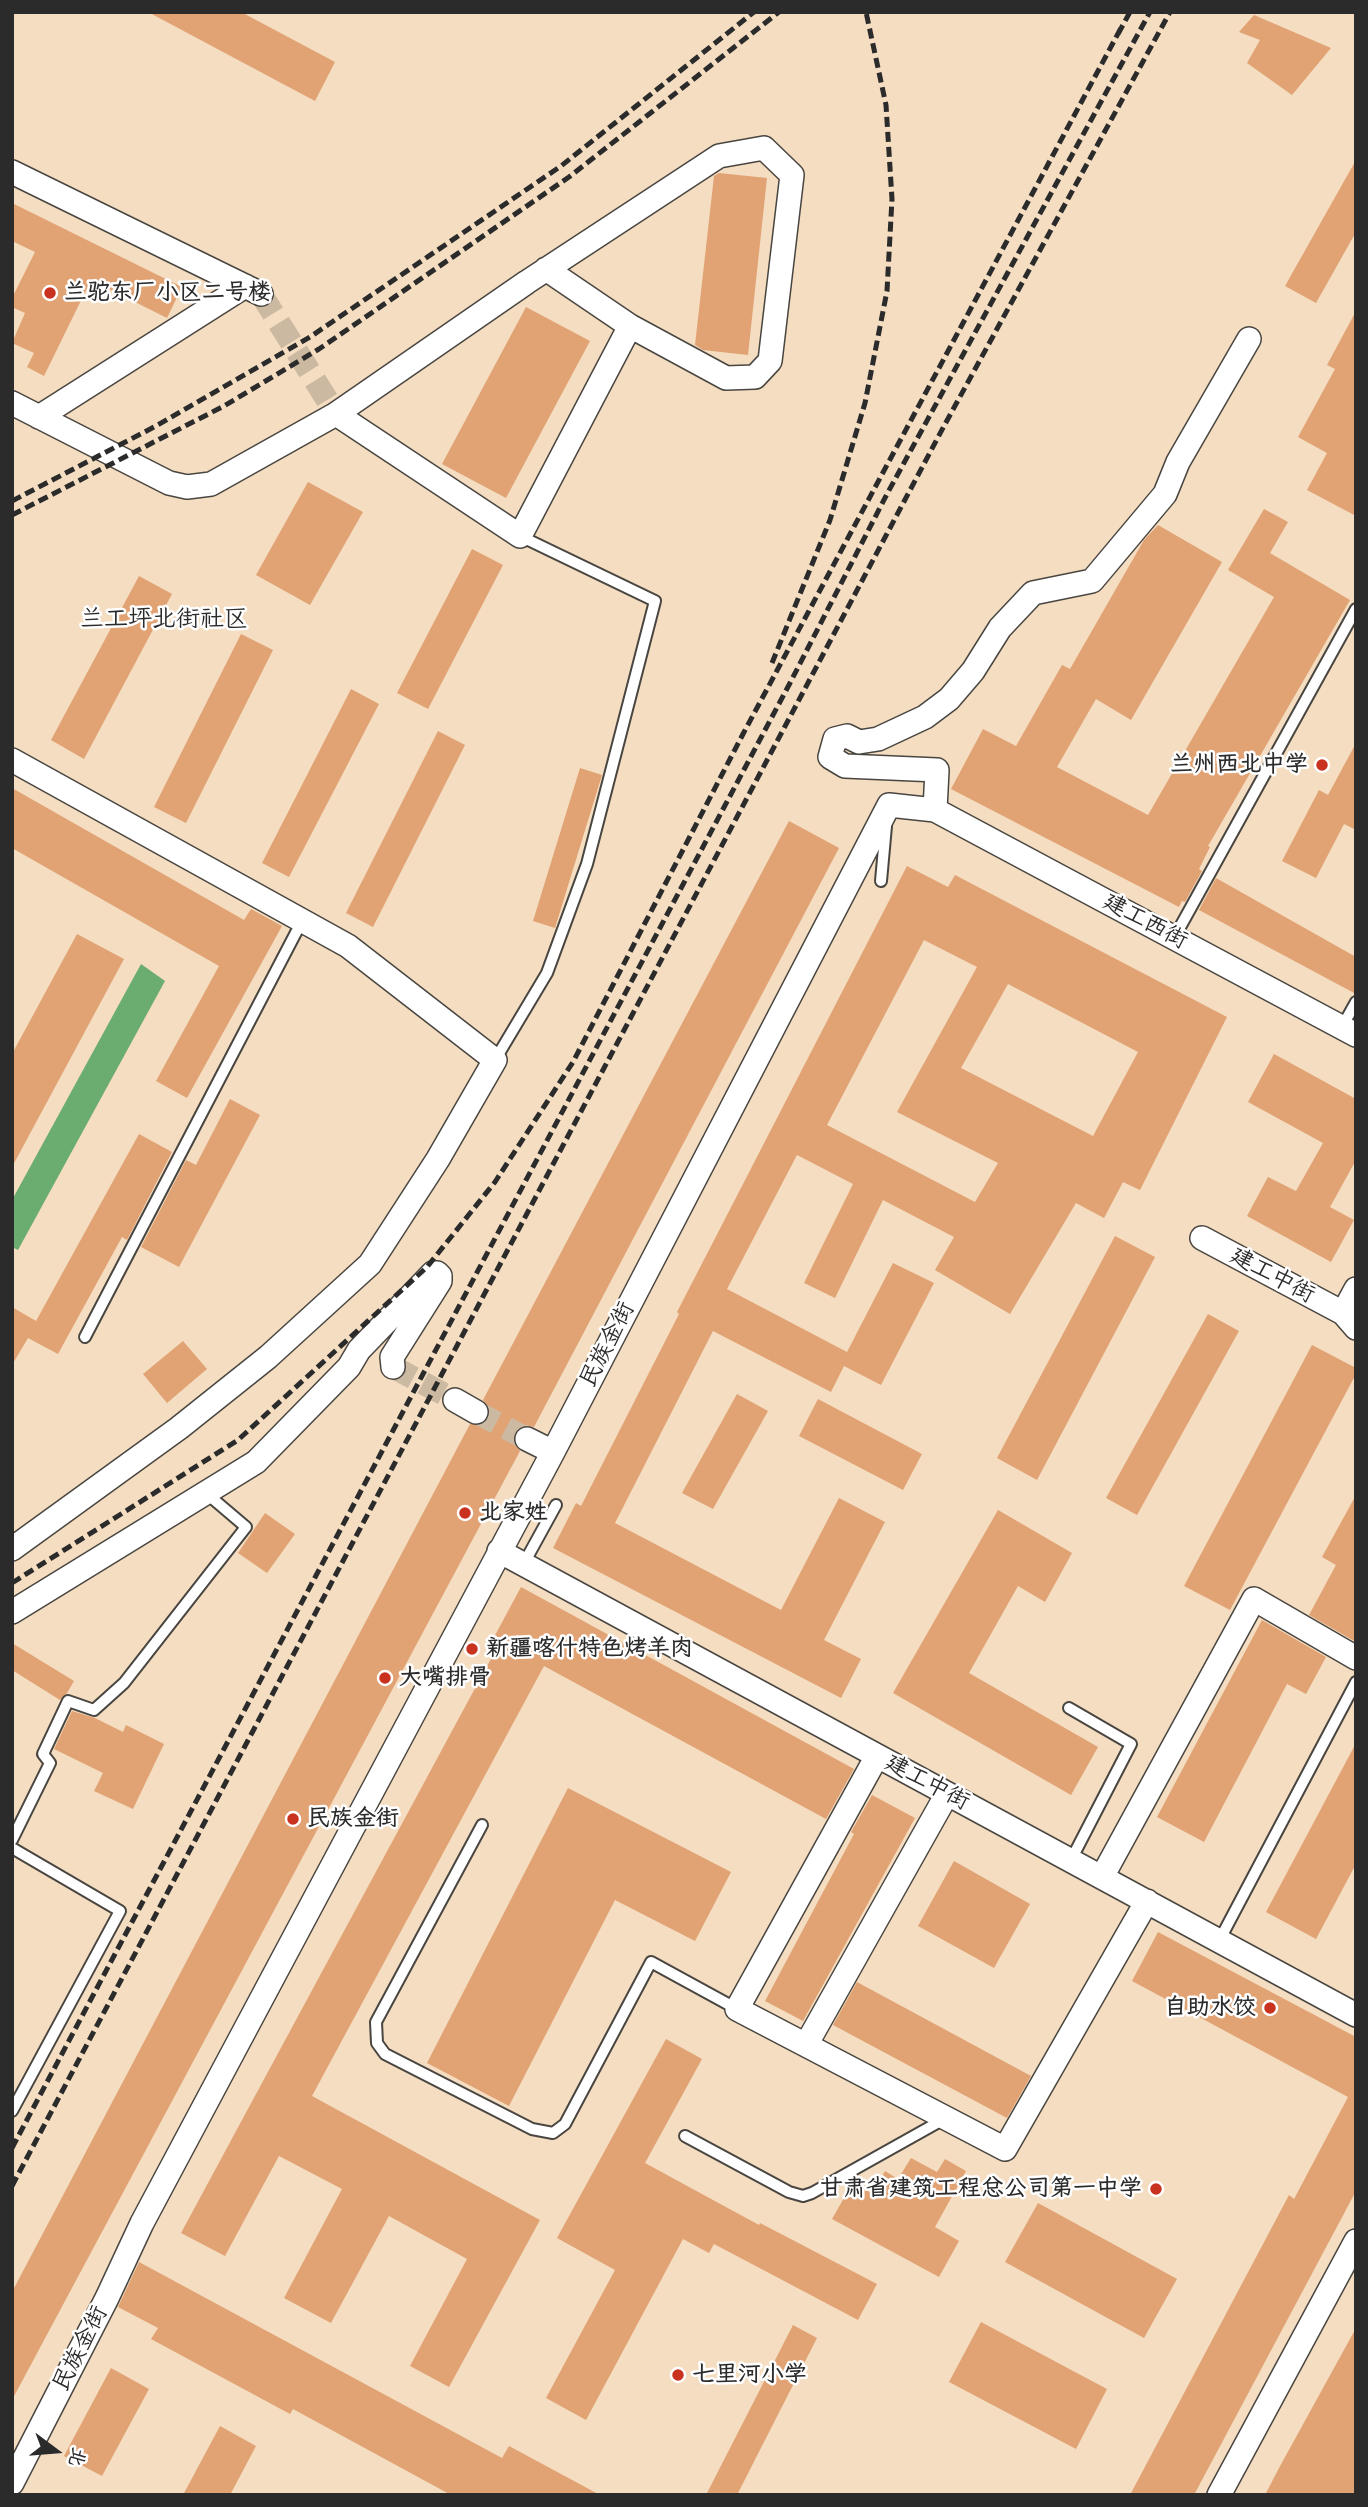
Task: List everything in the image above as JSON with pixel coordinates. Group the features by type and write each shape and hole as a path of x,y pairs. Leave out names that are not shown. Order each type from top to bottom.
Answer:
{"street":[{"path":"12,403 169,483 187,487 211,484 336,414 546,269 719,156 764,148 792,175 770,361 755,377 726,379 630,326 546,269"},
{"path":"12,172 253,290 39,417"},
{"path":"336,414 520,536 630,326"},
{"path":"888,805 934,810 937,770 845,766 830,757 835,740 847,736 859,742 878,739 925,717 949,699 973,671 1000,628 1034,593 1092,580 1165,494 1178,462 1249,339"},
{"path":"12,760 348,946 495,1060 438,1159 370,1264 268,1357 179,1428 12,1549"},
{"name":"民族金街","path":"12,2483 107,2298 142,2223 553,1452 888,805"},
{"name":"建工西街","path":"934,810 1349,1031"},
{"name":"建工中街","path":"1202,1238 1349,1321 1356,1289"},
{"path":"12,1612 256,1462 349,1367 359,1350 433,1273 437,1273 440,1281 392,1357 393,1367"},
{"path":"455,1400 476,1412"},
{"path":"527,1439 553,1452"},
{"name":"建工中街","path":"499,1551 1219,1941 1353,2008"},
{"path":"1102,1877 1254,1599 1356,1658"},
{"path":"877,1756 737,2009 1005,2149 1147,1901"},
{"path":"806,2045 947,1794"},
{"path":"1220,2495 1356,2241"}],"lane":[{"path":"495,1060 547,973 587,864 655,601 520,536"},
{"path":"1174,938 1356,609"},
{"path":"881,881 888,805"},
{"path":"85,1337 302,921"},
{"path":"1349,1031 1356,1002"},
{"path":"12,1840 50,1763 43,1754 68,1701 94,1710 124,1683 246,1527 206,1493"},
{"path":"523,1565 556,1505"},
{"path":"1219,1941 1356,1682"},
{"path":"1069,1709 1131,1744 1071,1860"},
{"path":"482,1825 376,2022 377,2043 386,2054 532,2129 553,2133 565,2124 651,1962 737,2009"},
{"path":"12,1847 120,1911 12,2111"},
{"path":"685,2136 789,2192 803,2196 946,2118"}],"green space":[{"path":"141,964 165,981 18,1250 12,1247 12,1200"}],"building":[{"path":"148,12 241,12 335,62 315,101"},
{"path":"1254,15 1331,48 1292,95 1247,63 1260,40 1239,32"},
{"path":"1356,160 1356,232 1316,303 1285,286"},
{"path":"719,173 767,178 748,355 703,350 695,345 714,176"},
{"name":"兰驼东厂小区二号楼","path":"12,203 182,287 167,318 91,280 44,376 27,367 34,353 12,343 25,313 12,307 12,298 35,252 12,241"},
{"path":"526,307 590,341 506,498 442,464"},
{"path":"1356,311 1356,516 1307,490 1327,453 1298,437 1335,369 1327,365"},
{"path":"308,482 363,512 310,605 256,575"},
{"path":"1264,509 1288,522 1270,553 1350,600 1208,846 1210,847 1199,869 1202,871 1185,902 1182,901 1179,907 951,789 983,729 1016,746 1062,665 1070,669 1144,540 1158,525 1222,562 1131,720 1096,699 1057,767 1148,815 1274,597 1228,570"},
{"path":"472,549 503,565 428,709 397,693"},
{"path":"139,576 172,594 84,759 51,740"},
{"path":"241,634 273,650 186,823 154,807"},
{"path":"351,689 379,704 289,877 262,863"},
{"path":"438,731 465,745 373,927 346,913"},
{"path":"1356,743 1356,830 1344,824 1316,878 1282,861 1319,790 1328,795"},
{"path":"580,768 602,775 555,928 533,921"},
{"path":"12,788 244,920 251,909 282,926 187,1098 156,1081 219,966 12,848"},
{"name":"民族金街","path":"789,821 839,848 534,1427 525,1425 515,1432 513,1441 520,1451 12,2400 12,2292 470,1424 482,1424 488,1418 488,1406 483,1400"},
{"path":"907,866 948,887 955,875 1227,1017 1140,1190 1123,1182 1104,1218 1076,1203 1010,1314 935,1270 954,1237 883,1200 835,1298 804,1283 853,1184 797,1155 727,1289 847,1352 893,1263 934,1283 881,1385 844,1366 831,1392 713,1331 615,1523 781,1610 839,1498 885,1522 824,1640 861,1659 841,1698 553,1548 576,1503 581,1506 679,1314 677,1312","holes":["924,940 977,967 897,1112 998,1163 975,1202 827,1125","1008,984 1138,1052 1093,1136 961,1068"]},
{"path":"1216,878 1356,957 1356,994 1199,910"},
{"path":"77,934 124,959 12,1167 12,1054"},
{"path":"1274,1054 1356,1099 1356,1160 1330,1207 1354,1220 1331,1262 1247,1216 1268,1177 1296,1191 1323,1143 1248,1102"},
{"path":"230,1099 260,1115 179,1267 141,1247 186,1160 196,1165"},
{"path":"139,1134 172,1152 127,1240 122,1237 58,1354 28,1338 12,1365 12,1307 36,1321"},
{"path":"1115,1236 1155,1257 1037,1480 997,1458"},
{"path":"1208,1314 1239,1331 1137,1515 1106,1498"},
{"path":"183,1341 207,1369 167,1403 143,1374"},
{"path":"1312,1345 1356,1368 1356,1374 1230,1610 1184,1586"},
{"path":"737,1394 768,1411 713,1509 682,1493"},
{"path":"818,1399 922,1454 903,1490 799,1436"},
{"path":"1356,1495 1356,1642 1309,1615 1336,1565 1322,1557"},
{"path":"998,1510 1072,1553 1045,1602 1018,1586 969,1673 1098,1747 1071,1795 893,1693"},
{"path":"265,1513 295,1534 267,1573 238,1553"},
{"path":"521,1587 854,1769 826,1819 544,1666 312,2096 540,2220 449,2387 410,2366 467,2259 389,2216 331,2323 284,2298 342,2189 279,2156 225,2256 181,2233 500,1642 493,1639"},
{"path":"1262,1620 1326,1657 1306,1694 1287,1684 1204,1842 1157,1817"},
{"path":"12,1643 74,1681 60,1700 12,1670"},
{"path":"72,1711 95,1718 123,1732 126,1725 164,1744 133,1809 94,1791 103,1773 54,1749"},
{"path":"1356,1743 1356,1864 1316,1939 1266,1912"},
{"path":"568,1788 731,1872 695,1941 615,1900 509,2106 427,2063"},
{"path":"872,1795 915,1818 803,2021 765,2001"},
{"path":"954,1861 1030,1904 994,1968 918,1926"},
{"path":"1158,1932 1356,2037 1356,2191 1194,2495 1130,2495 1289,2195 1294,2199 1348,2097 1132,1981"},
{"path":"857,1982 1031,2076 1007,2118 833,2025"},
{"path":"666,2039 702,2059 645,2163 759,2225 760,2223 877,2284 858,2320 714,2244 709,2253 683,2239 586,2420 546,2398 615,2270 557,2238"},
{"path":"911,2158 937,2172 945,2159 966,2171 935,2227 959,2241 939,2277 832,2219 853,2182 873,2194 885,2171 898,2179"},
{"path":"1038,2203 1177,2279 1144,2338 1005,2262"},
{"path":"139,2262 502,2458 509,2446 600,2495 451,2495 293,2409 290,2414 151,2339 158,2328 118,2307"},
{"path":"981,2322 1107,2389 1076,2449 949,2382"},
{"path":"793,2325 817,2338 737,2495 706,2495"},
{"path":"1356,2328 1356,2495 1265,2495 1279,2468"},
{"path":"111,2368 149,2389 102,2476 64,2456"},
{"path":"220,2426 256,2446 230,2495 183,2495"}],"tunnel":[{"path":"261,294 336,414"},
{"path":"393,1367 455,1400"},
{"path":"476,1412 527,1439"}],"railway":[{"path":"12,501 156,426 310,337 561,166 754,12"},
{"path":"12,515 224,406 319,349 569,177 779,12"},
{"path":"772,663 830,520 865,403 887,291 892,199 886,105 866,12"},
{"path":"1118,34 1130,12"},
{"path":"12,2148 790,683 887,494 1150,12"},
{"path":"12,2186 944,426 1170,12"},
{"path":"12,1583 238,1440 427,1267 495,1182 573,1062 743,734 1121,28"}],"place":[{"name":"兰驼东厂小区二号楼","path":"50,293"},
{"name":"兰州西北中学","path":"1322,765"},
{"name":"北家姓","path":"465,1513"},
{"name":"新疆喀什特色烤羊肉","path":"472,1649"},
{"name":"大嘴排骨","path":"385,1678"},
{"name":"民族金街","path":"293,1819"},
{"name":"自助水饺","path":"1270,2008"},
{"name":"甘肃省建筑工程总公司第一中学","path":"1156,2189"},
{"name":"七里河小学","path":"678,2375"}],"district":[{"name":"兰工坪北街社区","path":"164,620"}]}
